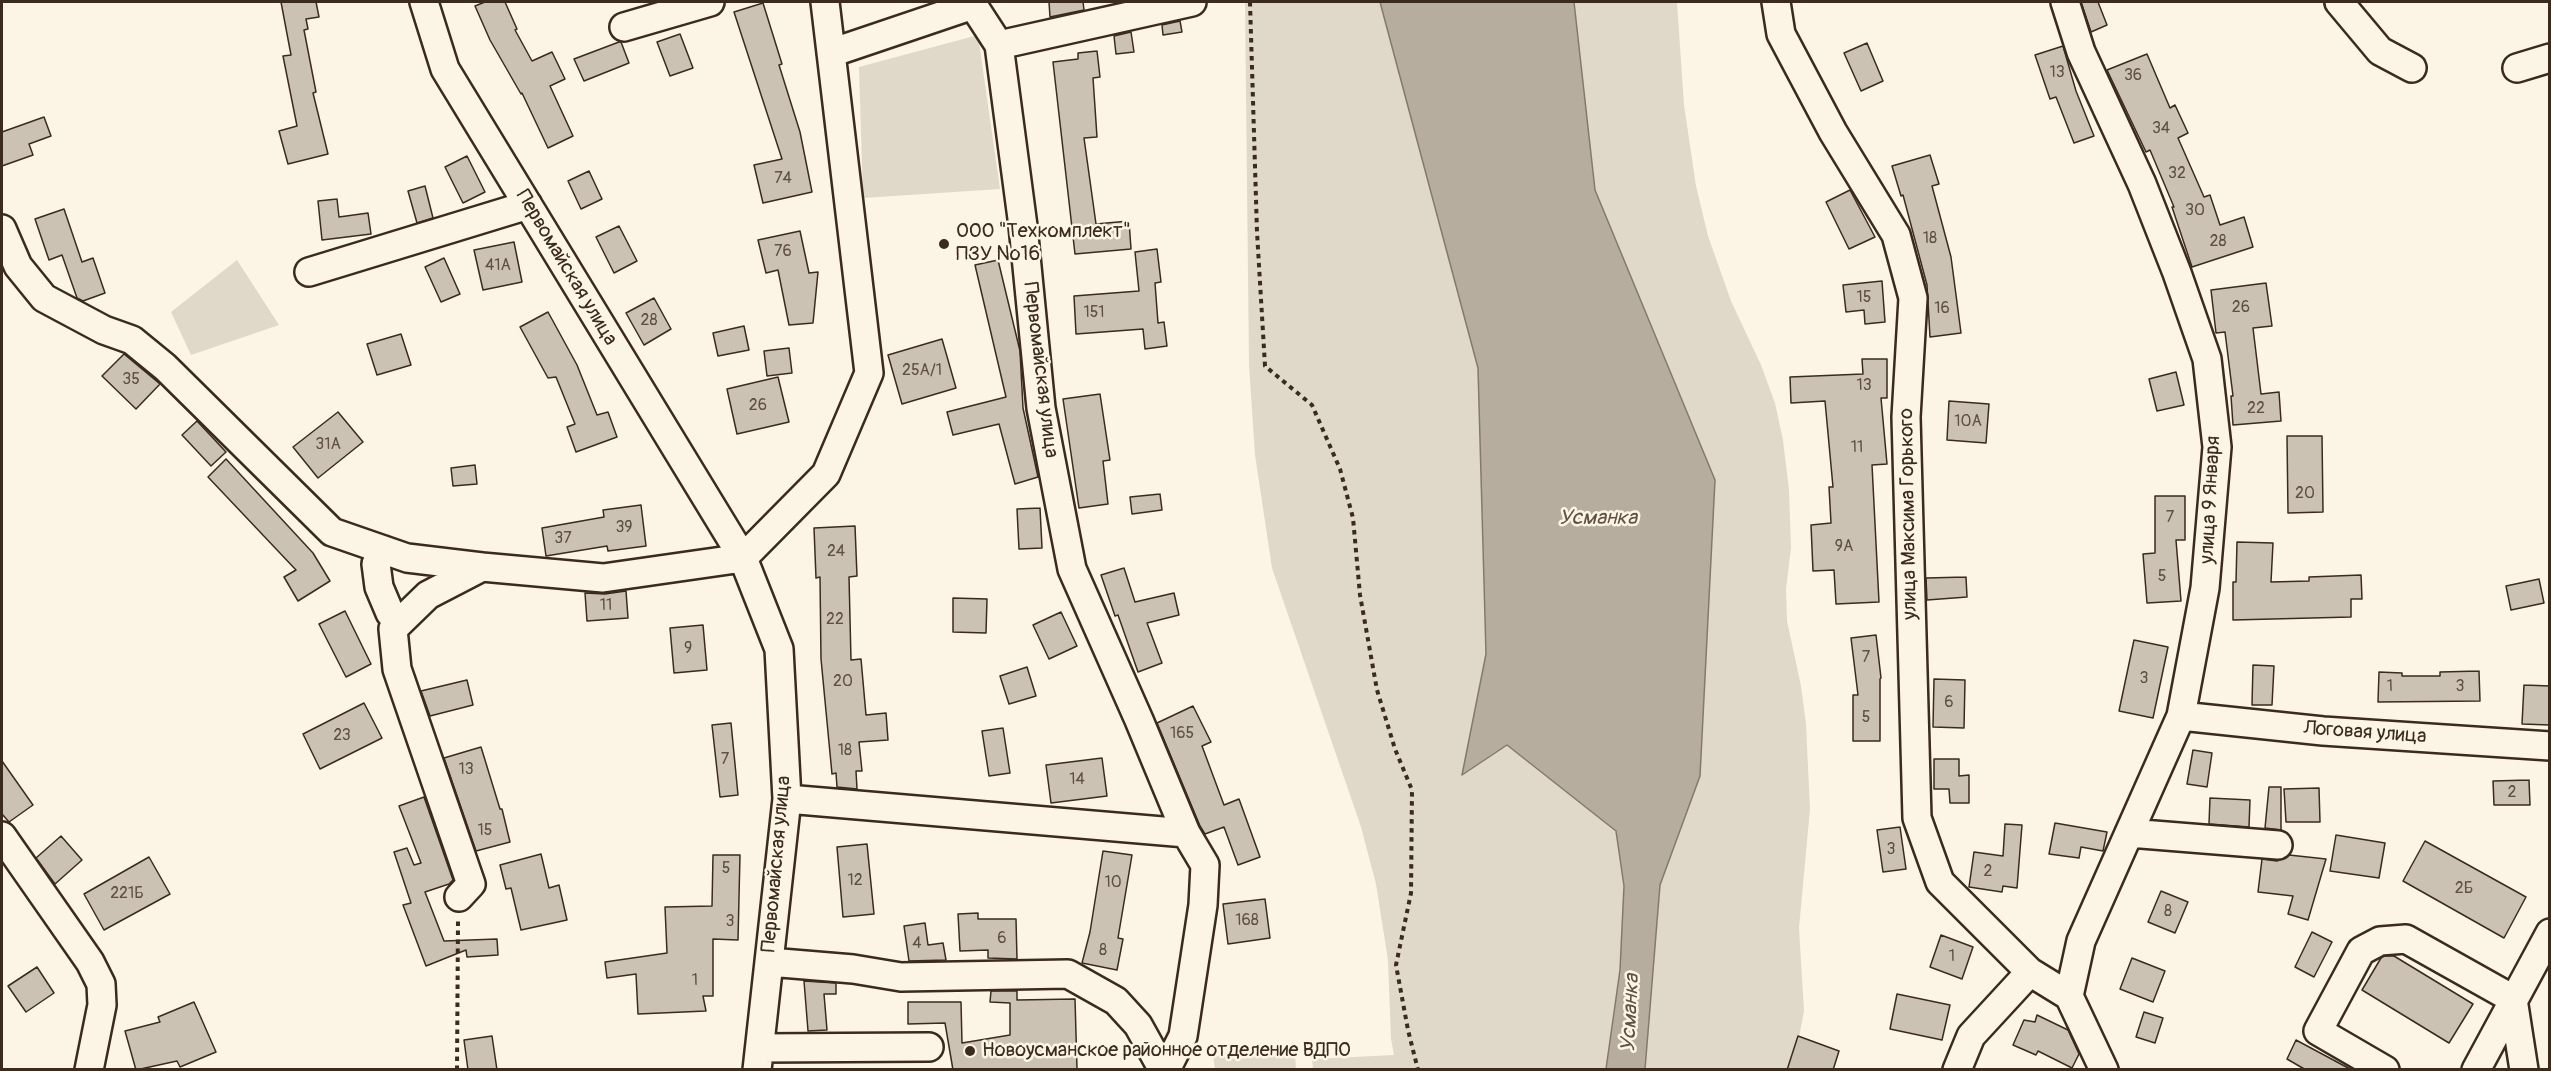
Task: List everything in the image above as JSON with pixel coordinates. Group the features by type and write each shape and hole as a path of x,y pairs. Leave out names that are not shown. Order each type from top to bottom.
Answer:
{"street":[{"name":"Первомайская улица","path":"424,2 445,69 743,558 779,649 787,799 759,1059"},
{"path":"624,27 710,2"},
{"path":"2,229 18,266 44,298 104,330 132,340 165,367 332,532 407,558 603,578 743,558 826,474 869,373 825,2"},
{"path":"999,45 1192,2"},
{"name":"улица Максима Горького","path":"1776,2 1781,34 1833,132 1896,235 1913,298 1906,417 1917,818 1940,882 2030,972 2069,996"},
{"name":"улица 9 Января","path":"2065,2 2081,52 2142,184 2170,253 2207,359 2217,447 2205,588 2181,716 2081,941 2069,996"},
{"path":"2339,2 2380,51 2412,68"},
{"name":"Первомайская улица","path":"831,53 972,4 999,45 1023,225 1041,408 1072,569 1139,720 1185,833 1205,865 1203,905 1183,1036 1164,1070"},
{"path":"2517,68 2550,58"},
{"path":"309,272 528,205"},
{"path":"384,550 376,564 380,587 390,613 399,623"},
{"path":"459,897 471,884 397,669 393,628 428,595 482,567"},
{"name":"Логовая улица","path":"2181,716 2323,731 2550,746"},
{"path":"787,799 1185,833"},
{"path":"2129,833 2278,845"},
{"path":"2,836 90,962 101,984 102,1005 89,1070"},
{"path":"2476,1070 2550,933"},
{"path":"2385,1070 2318,1031 2361,951 2380,941 2406,939 2513,999"},
{"path":"770,962 853,969 901,977 1068,974 1116,1001 1138,1025 1164,1070"},
{"path":"1957,1070 1971,1036 2030,972"},
{"path":"2069,996 2104,1070"},
{"path":"2513,999 2524,1070"},
{"path":"759,1059 929,1047"}],"path":[{"path":"1250,2 1257,232 1265,366 1312,405 1340,469 1353,518 1360,594 1377,690 1395,749 1412,790 1411,893 1396,965 1418,1070"},
{"path":"457,1070 459,897"}],"shaded area":[{"path":"1245,2 1677,2 1684,105 1696,186 1708,236 1731,301 1761,365 1775,403 1783,440 1789,490 1791,548 1786,589 1787,621 1801,686 1806,724 1810,809 1799,928 1804,1011 1793,1069 1313,1069 1312,1059 1394,1055 1391,1039 1388,960 1376,884 1361,827 1272,568 1255,455 1249,365"},
{"path":"978,35 1000,189 863,198 859,67"},
{"path":"237,260 279,325 191,355 171,312"},
{"path":"1295,1055 1296,1069 1215,1069 1213,1056"}],"water":[{"name":"Усманка","path":"1380,2 1574,2 1595,190 1715,480 1700,776 1660,885 1645,1069 1606,1069 1620,970 1624,886 1616,831 1507,745 1462,775 1486,654 1478,368"}],"building":[{"path":"281,2 316,2 319,17 306,19 308,29 304,30 316,92 313,93 328,154 288,164 279,131 297,126 283,56 291,55"},
{"path":"485,2 505,2 517,29 515,30 532,61 552,52 565,79 550,86 573,136 548,148 522,93 490,40 475,6"},
{"path":"1049,2 1083,2 1084,10 1050,17"},
{"path":"2081,2 2098,2 2107,25 2091,32"},
{"path":"763,3 800,132 812,192 763,203 754,165 782,159 734,12"},
{"path":"1180,21 1182,32 1163,35 1162,25"},
{"path":"1131,32 1134,52 1116,54 1114,36"},
{"path":"680,34 693,68 670,76 657,42"},
{"path":"621,42 629,63 584,81 574,59"},
{"path":"1867,43 1883,81 1861,91 1844,53"},
{"path":"2063,46 2076,91 2094,136 2074,143 2056,97 2050,99 2035,55"},
{"path":"1097,51 1100,77 1093,78 1097,137 1084,138 1096,224 1129,221 1131,249 1075,254 1053,62 1078,59 1078,53"},
{"path":"2147,54 2170,108 2175,105 2188,133 2178,138 2204,197 2210,195 2220,225 2244,217 2253,247 2192,267 2172,207 2174,207 2150,150 2146,152 2107,70"},
{"path":"44,117 51,136 29,144 33,155 2,166 2,132"},
{"path":"1930,155 1939,184 1932,186 1951,257 1961,333 1930,337 1927,285 1903,195 1901,196 1892,166"},
{"path":"467,156 485,192 463,203 445,167"},
{"path":"589,171 602,199 581,209 568,181"},
{"path":"425,186 433,218 417,223 408,191"},
{"path":"1850,190 1875,237 1849,249 1826,202"},
{"path":"337,199 339,217 368,213 371,234 322,240 318,201"},
{"path":"64,209 82,262 93,258 105,293 83,301 77,298 62,255 49,260 35,219"},
{"path":"619,226 637,261 614,273 596,237"},
{"path":"800,231 809,273 818,272 813,323 789,325 778,270 766,273 758,240"},
{"path":"514,242 522,282 483,290 474,250"},
{"path":"1157,249 1161,282 1155,283 1158,323 1164,322 1167,346 1145,349 1143,329 1076,334 1074,296 1139,291 1135,252"},
{"path":"444,258 460,294 441,302 425,267"},
{"path":"998,260 1020,351 1023,408 1038,477 1015,484 999,424 953,435 947,412 1006,397 975,265"},
{"path":"1882,281 1885,322 1865,324 1864,310 1846,312 1843,285"},
{"path":"2266,283 2272,326 2253,328 2261,394 2279,392 2281,421 2233,425 2231,396 2233,396 2225,332 2216,333 2211,290"},
{"path":"654,298 671,329 644,345 626,313"},
{"path":"548,312 577,365 597,415 608,412 617,437 576,452 567,427 575,424 556,377 548,378 520,327"},
{"path":"744,326 749,350 718,356 713,333"},
{"path":"401,334 411,365 377,375 367,344"},
{"path":"942,339 956,388 902,404 888,355"},
{"path":"789,348 792,373 767,376 764,351"},
{"path":"124,354 160,384 136,409 102,376"},
{"path":"1862,359 1887,359 1887,398 1881,398 1887,464 1872,465 1879,602 1836,604 1834,570 1813,571 1811,525 1831,523 1829,487 1833,487 1825,401 1791,403 1790,377 1863,374"},
{"path":"2176,372 2184,405 2157,411 2149,379"},
{"path":"778,377 789,422 737,434 727,389"},
{"path":"1100,394 1110,460 1103,461 1108,504 1079,508 1063,399"},
{"path":"1949,401 1989,404 1986,443 1947,440"},
{"path":"338,412 363,442 318,478 293,447"},
{"path":"197,421 226,452 211,466 182,435"},
{"path":"2287,436 2322,436 2323,512 2288,513"},
{"path":"226,459 313,553 330,581 298,601 284,577 296,570 208,477"},
{"path":"475,465 477,484 453,486 451,468"},
{"path":"1160,494 1162,510 1132,514 1130,497"},
{"path":"2155,496 2185,496 2185,540 2176,540 2181,601 2147,603 2143,554 2155,553"},
{"path":"641,505 646,546 608,551 607,546 546,556 542,528 604,517 603,510"},
{"path":"1040,508 1042,548 1019,549 1017,509"},
{"path":"855,526 857,576 849,577 851,660 861,659 866,715 886,713 888,740 859,742 862,771 856,771 857,789 837,787 836,773 832,774 821,659 820,577 816,578 814,528"},
{"path":"2237,542 2273,543 2271,582 2309,581 2309,577 2361,575 2362,599 2351,599 2351,617 2233,620 2233,582 2236,582"},
{"path":"1124,568 1135,602 1174,593 1179,615 1147,623 1162,663 1138,672 1101,575"},
{"path":"1966,577 1967,597 1927,600 1926,578"},
{"path":"2539,579 2544,603 2511,610 2506,586"},
{"path":"626,591 628,618 587,621 585,593 605,594"},
{"path":"953,598 987,599 986,633 953,632"},
{"path":"345,611 371,664 346,677 319,624"},
{"path":"1061,612 1077,646 1049,659 1033,625"},
{"path":"703,625 707,670 674,673 670,628"},
{"path":"1876,635 1881,678 1880,741 1853,741 1853,695 1858,695 1851,638"},
{"path":"2134,640 2168,647 2153,718 2119,711"},
{"path":"2253,665 2274,666 2272,705 2252,705"},
{"path":"1027,667 1036,696 1009,704 1000,676"},
{"path":"2479,671 2480,701 2378,702 2379,672 2402,673 2402,676 2440,676 2440,672"},
{"path":"1934,679 1965,680 1964,728 1933,727"},
{"path":"467,680 473,705 430,716 421,691"},
{"path":"2524,685 2550,686 2550,725 2522,724"},
{"path":"364,703 382,738 320,769 303,734"},
{"path":"1193,706 1211,742 1202,746 1224,805 1239,799 1260,857 1238,865 1224,827 1205,834 1200,826 1157,723"},
{"path":"731,723 738,795 720,797 712,725"},
{"path":"1003,728 1010,773 989,776 982,731"},
{"path":"481,747 500,809 502,809 510,842 476,851 444,758"},
{"path":"2193,750 2212,753 2207,787 2187,784"},
{"path":"1102,758 1107,796 1051,803 1046,765"},
{"path":"1934,759 1959,759 1959,776 1969,775 1969,803 1950,803 1949,789 1934,789"},
{"path":"2,761 33,805 9,822 2,814"},
{"path":"2529,780 2530,805 2494,805 2493,781"},
{"path":"2269,787 2281,787 2281,830 2265,828"},
{"path":"2319,788 2320,822 2286,822 2284,789"},
{"path":"424,797 453,880 449,884 425,892 444,941 497,939 498,955 467,957 466,950 426,966 403,905 411,903 394,852 407,848 414,865 421,863 399,806"},
{"path":"2210,798 2250,800 2249,827 2209,824"},
{"path":"2055,823 2107,832 2103,851 2081,847 2079,858 2049,854"},
{"path":"2005,824 2022,825 2017,888 2003,886 2002,892 1969,887 1974,852 2003,856"},
{"path":"1900,827 1906,869 1883,872 1877,830"},
{"path":"2336,835 2385,843 2379,878 2330,871"},
{"path":"61,836 82,860 55,884 36,858"},
{"path":"2425,841 2526,897 2504,938 2403,881"},
{"path":"867,844 874,914 843,917 837,847"},
{"path":"1103,851 1132,855 1118,938 1123,939 1117,970 1082,963 1090,932"},
{"path":"541,854 549,888 559,885 567,920 521,930 511,888 506,889 500,865"},
{"path":"713,855 740,855 738,940 713,939 713,996 703,996 706,1011 638,1014 636,974 607,978 605,962 667,953 665,907 712,906"},
{"path":"2289,855 2326,859 2308,920 2288,914 2293,896 2258,892 2262,859 2277,861"},
{"path":"149,857 170,894 104,930 84,894"},
{"path":"2161,891 2188,902 2175,933 2148,922"},
{"path":"1265,899 1270,938 1228,944 1223,904"},
{"path":"978,913 978,919 1016,919 1017,959 988,958 988,950 960,951 958,914"},
{"path":"925,923 928,945 943,943 946,960 909,961 904,926"},
{"path":"2312,932 2332,942 2314,977 2295,967"},
{"path":"1941,935 1973,947 1962,979 1930,967"},
{"path":"2384,956 2394,956 2473,1004 2449,1043 2362,990"},
{"path":"2132,958 2165,971 2153,1002 2120,989"},
{"path":"37,967 54,993 26,1012 8,986"},
{"path":"804,981 836,983 836,994 824,994 827,1030 808,1031"},
{"path":"991,991 1017,991 1017,1000 1075,999 1077,1069 953,1070 945,1023 908,1024 908,1002 961,1002 962,1043 1010,1035 1010,1003 990,1002"},
{"path":"1897,994 1950,1005 1942,1040 1890,1029"},
{"path":"194,1002 216,1052 180,1067 177,1061 136,1070 125,1031 160,1022 158,1017"},
{"path":"2144,1012 2163,1018 2155,1043 2136,1037"},
{"path":"2037,1015 2068,1030 2079,1054 2072,1068 2038,1051 2036,1055 2013,1045 2024,1020 2035,1022"},
{"path":"492,1036 497,1070 468,1070 464,1040"},
{"path":"1798,1036 1839,1051 1833,1070 1787,1070"},
{"path":"2296,1040 2352,1070 2306,1070 2287,1059"}],"place":[{"name":"ООО \"Техкомплект\" ПЗУ №16","path":"944,244"},
{"name":"Новоусманское районное отделение ВДПО","path":"970,1051"}]}
